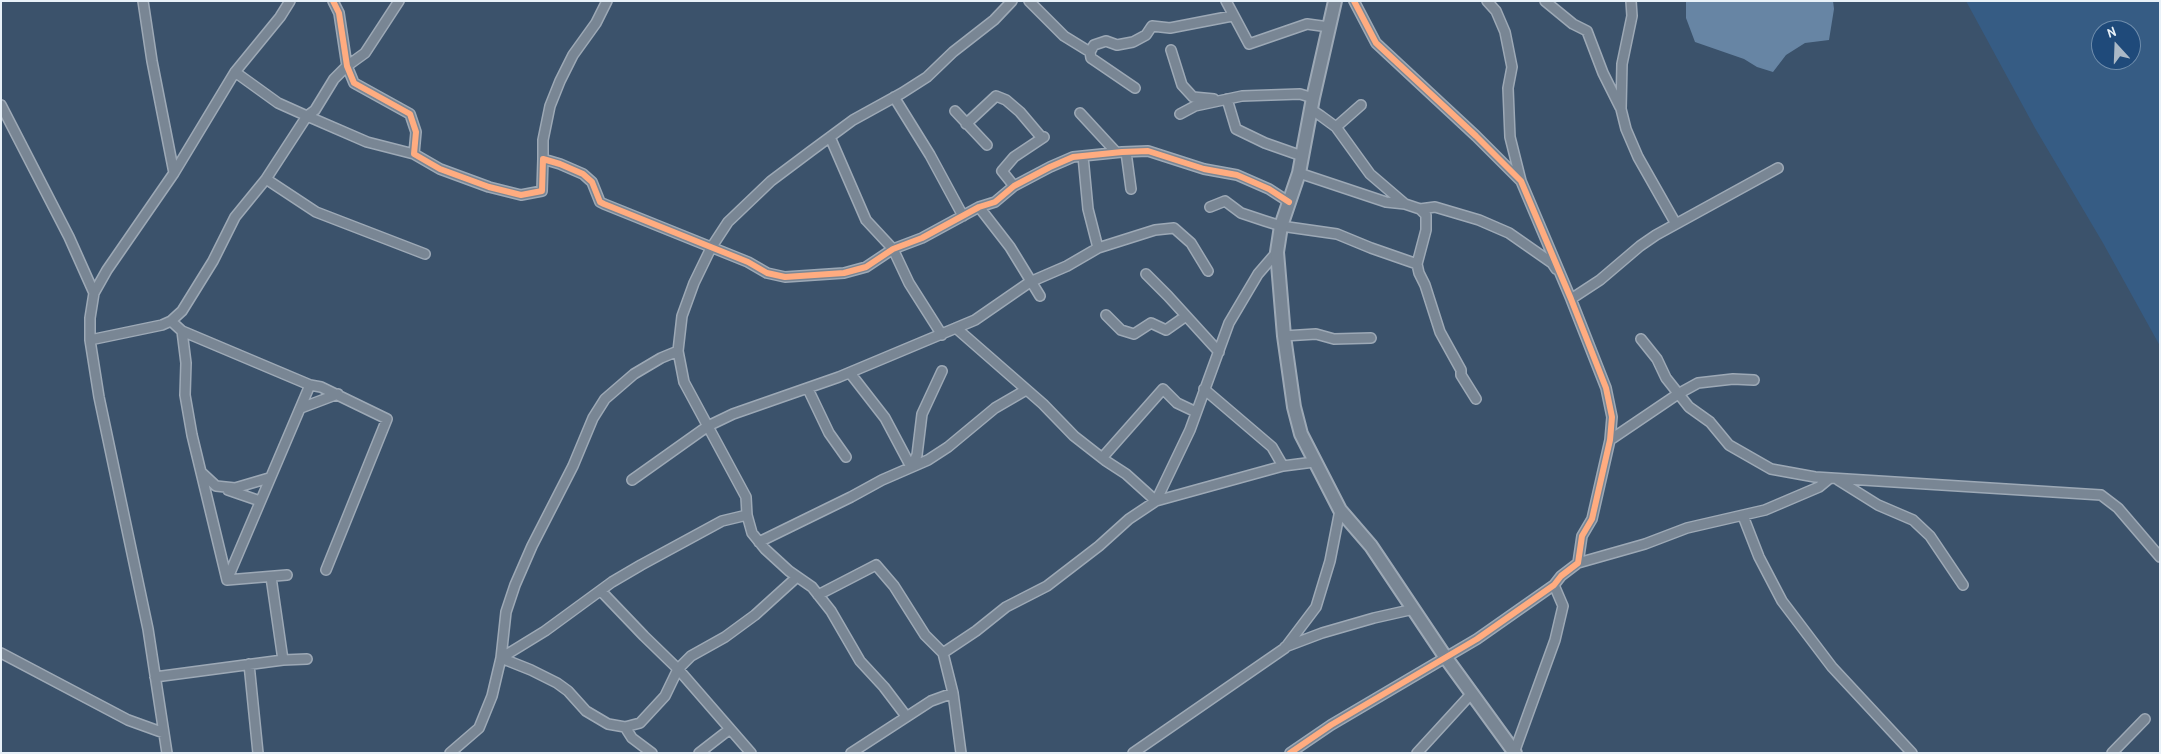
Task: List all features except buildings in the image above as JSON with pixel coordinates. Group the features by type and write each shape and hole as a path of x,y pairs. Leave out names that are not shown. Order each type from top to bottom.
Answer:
{"main road":[{"path":"1335,1 1310,112 1299,172 1280,226 1276,252 1284,336 1294,407 1301,434 1340,510 1371,546 1446,658 1515,753"}],"street":[{"path":"143,1 152,62 174,173"},
{"path":"167,753 148,629 99,397 90,340 90,318 94,293 107,270 174,173 234,72 290,1"},
{"path":"332,1 339,13 347,66 354,83 410,114 416,132 414,154"},
{"path":"90,340 162,325 171,321 182,311 213,261 235,217 266,179 307,116 315,110 334,79 347,66 365,53 399,1"},
{"path":"234,72 278,103 367,142 414,154 440,169 489,187 521,195 542,191 543,140 550,106 573,55 596,23 607,1"},
{"path":"906,716 884,687 860,661 831,611 812,587 797,577 765,549 752,533 747,515 746,497 684,382 678,351 682,316 694,283 711,248 728,222 771,181 853,120 927,76 953,52 994,20 1012,1"},
{"path":"1029,1 1064,36 1090,52"},
{"path":"1226,1 1232,16 1249,44 1307,24 1329,27"},
{"path":"1354,1 1376,43 1476,136 1521,181"},
{"path":"1487,1 1496,11 1505,32 1512,67 1508,88 1510,137 1521,181 1563,279 1610,402 1612,417 1610,440 1592,519 1582,536 1578,563"},
{"path":"1545,1 1573,24 1587,31 1603,74 1621,109 1626,129 1638,157 1676,224"},
{"path":"1621,109 1622,64 1632,16 1631,1"},
{"path":"1135,88 1091,58 1090,52 1094,45 1106,41 1117,45 1133,42 1146,35 1152,26 1170,28 1232,16"},
{"path":"1171,50 1182,86 1193,96 1223,99"},
{"path":"1180,114 1196,106 1223,99 1268,94 1300,94 1313,98"},
{"path":"966,124 996,96 1006,100 1020,112 1043,137 1014,157 1002,170 1014,186"},
{"path":"894,97 930,156 963,216"},
{"path":"1223,99 1236,129 1265,143 1302,156"},
{"path":"1,105 69,237 94,293"},
{"path":"1336,127 1361,105"},
{"path":"955,111 987,145"},
{"path":"1310,112 1315,112 1322,116 1336,127 1370,174 1405,204"},
{"path":"1080,113 1116,152"},
{"path":"830,137 866,220 893,250 909,283 942,335"},
{"path":"544,160 583,174 592,182 600,202 604,204 748,262 767,273 785,277 844,273 866,267 893,250 922,238 979,207 995,202 1014,186 1050,167 1083,156 1148,151 1204,170 1237,175 1269,189 1289,202"},
{"path":"1126,152 1130,189"},
{"path":"1083,156 1088,209 1098,248"},
{"path":"1571,299 1600,280 1640,246 1778,168"},
{"path":"1299,172 1386,202 1405,204 1420,209 1435,207 1479,220 1509,233 1552,263 1563,279"},
{"path":"266,179 316,212 425,254"},
{"path":"1210,208 1225,202 1240,212 1280,226 1337,234 1418,264"},
{"path":"979,207 1010,246 1040,296"},
{"path":"1420,209 1426,215 1426,230 1418,264 1440,332 1461,370 1461,375 1476,399"},
{"path":"632,480 708,426 734,414 850,373 975,320 1030,282 1067,266 1098,248 1155,230 1174,228 1191,243 1208,271"},
{"path":"1156,501 1190,430 1229,323 1242,298 1276,252"},
{"path":"1146,274 1219,352"},
{"path":"1106,315 1121,330 1134,334 1151,323 1166,330 1186,316"},
{"path":"171,321 182,331 310,385 338,394 387,419 326,570"},
{"path":"956,328 1026,390 1074,436 1126,474 1156,501"},
{"path":"182,331 186,363 185,395 227,580"},
{"path":"1284,336 1316,334 1334,340 1372,338"},
{"path":"1641,339 1657,359 1666,378 1689,407 1710,422 1729,445 1771,469 1832,478 2101,495 2118,508 2160,557"},
{"path":"450,753 479,728 492,696 501,658 506,612 515,584 532,546 574,466 593,418 605,399 634,374 661,358 678,351"},
{"path":"911,467 917,455 922,414 942,371"},
{"path":"850,373 885,418 911,467"},
{"path":"1610,440 1678,394 1698,383 1733,379 1754,380"},
{"path":"227,580 310,385"},
{"path":"808,389 829,433 846,457"},
{"path":"1102,458 1163,389 1177,403 1196,412"},
{"path":"1204,389 1272,447 1283,466"},
{"path":"759,542 852,497 882,480 928,460 948,447 995,408 1026,390"},
{"path":"301,408 338,394"},
{"path":"943,653 976,632 1006,607 1047,586 1099,546 1129,518 1156,501 1283,466 1314,462"},
{"path":"202,473 216,486 260,500"},
{"path":"216,486 235,488 269,478"},
{"path":"1290,753 1330,725 1446,658 1554,585 1561,576 1578,563 1644,544 1687,528 1765,510 1819,487 1832,478"},
{"path":"1832,478 1878,506 1913,520 1930,536 1963,586"},
{"path":"1285,648 1316,607 1330,561 1340,510"},
{"path":"501,658 545,631 612,582 641,564 722,522 747,515"},
{"path":"1743,516 1759,557 1782,601 1832,667 1912,753"},
{"path":"818,595 876,565 894,586 925,634 943,653 953,693 961,753"},
{"path":"227,580 287,575"},
{"path":"271,577 283,660"},
{"path":"501,658 532,670 557,683 568,691 586,711 608,724 624,727 640,723 665,696 678,669 691,656 725,637 755,615 797,577"},
{"path":"1515,753 1555,640 1563,606 1554,585"},
{"path":"601,591 678,669 751,753"},
{"path":"1133,753 1285,648 1322,633 1414,609"},
{"path":"1,653 128,720 164,733"},
{"path":"155,677 307,658"},
{"path":"249,664 258,753"},
{"path":"851,753 931,701 953,693"},
{"path":"1417,753 1472,694"},
{"path":"2112,753 2146,719"},
{"path":"624,727 632,738 652,753"},
{"path":"699,753 730,728"}],"shaded area":[{"path":"1686,1 1833,1 1834,9 1829,40 1805,43 1786,55 1773,72 1757,67 1744,59 1695,42 1686,18"},
{"path":"1966,1 2160,1 2160,346 2103,243 2035,128"}],"cycle path":[{"path":"333,1 339,13 347,66 354,83 410,114 416,132 414,154 440,169 489,187 521,195 542,191 543,159 560,164 583,174 592,182 600,202 748,262 767,273 785,277 844,273 866,267 893,249 922,238 979,207 995,202 1014,186 1073,157 1148,151 1204,169 1237,175 1269,189 1289,202"},
{"path":"1290,753 1331,725 1477,639 1554,585 1561,576 1578,563 1582,536 1592,519 1610,440 1612,417 1606,388 1521,181 1476,136 1376,43 1354,1"}]}
